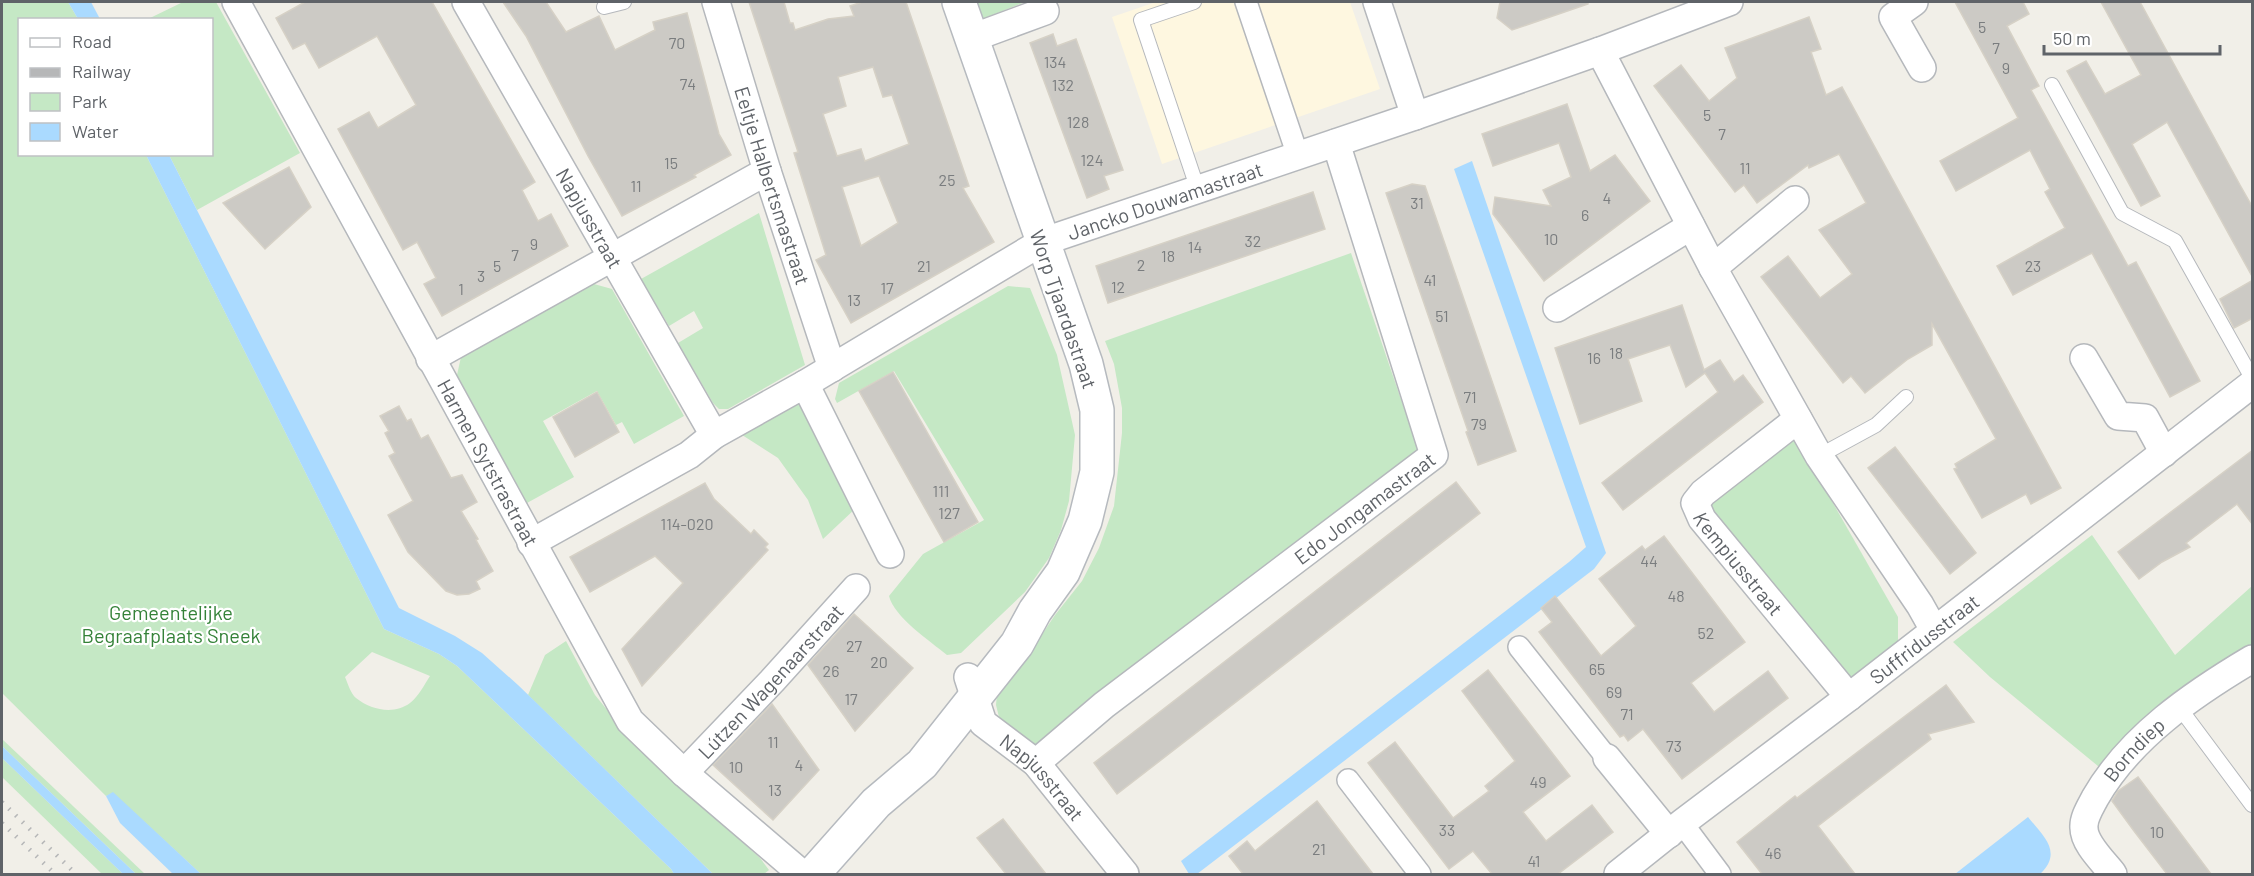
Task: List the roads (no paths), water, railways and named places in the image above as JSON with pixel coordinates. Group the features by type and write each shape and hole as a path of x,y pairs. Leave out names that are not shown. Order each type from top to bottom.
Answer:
{"main road":[{"name":"Worp Tjaardastraat","path":"813,874 876,803 901,758 972,687 1015,622 1035,611 1063,572 1085,521 1097,472 1097,410 1086,364 959,2"}],"street":[{"name":"Harmen Sytstrastraat","path":"238,2 430,358 630,721 684,772 802,874"},
{"name":"Napjusstraat","path":"466,2 714,435"},
{"name":"Eeltje Halbertsmastraat","path":"716,2 767,171 831,368"},
{"path":"1246,2 1298,156"},
{"path":"1377,2 1415,116"},
{"name":"Jancko Douwamastraat","path":"805,384 1042,242 1415,116 1600,51 1730,2"},
{"path":"1914,2 1893,17 1922,68"},
{"path":"972,38 1046,11"},
{"path":"1600,51 1713,268 1819,456 1920,605 1934,630"},
{"name":"Edo Jongamastraat","path":"1036,764 1104,705 1434,455 1336,143"},
{"path":"430,358 767,171"},
{"path":"1713,268 1796,200"},
{"path":"1557,308 1691,226"},
{"path":"2084,358 2118,416 2145,418 2164,453"},
{"path":"531,543 689,455 714,435 805,384 890,554"},
{"name":"Suffridusstraat","path":"1618,874 2253,384"},
{"name":"Kempiusstraat","path":"1798,419 1703,493 1695,503 1702,519 1849,697"},
{"name":"Lútzen Wagenaarstraat","path":"684,772 772,681 856,588"},
{"path":"1518,647 1607,758 1720,874"},
{"name":"Borndiep","path":"2113,874 2089,843 2084,828 2089,810 2103,785 2130,752 2179,707 2211,683 2253,659"},
{"name":"Napjusstraat","path":"972,687 983,723 1036,764 1125,874"},
{"path":"1348,780 1420,874"}],"lane":[{"path":"604,7 624,2"},
{"path":"1194,2 1141,20 1198,190"},
{"path":"2052,85 2122,213 2175,241 2253,378"},
{"path":"1819,456 1876,425 1905,397"},
{"path":"2179,707 2253,805"}],"water":[{"path":"68,2 91,2 99,18 77,18"},
{"path":"147,156 170,156 399,608 455,636 482,653 713,874 674,874 457,666 439,654 384,629"},
{"path":"1472,161 1606,553 1594,569 1197,874 1189,874 1181,861 1586,547 1454,169"},
{"path":"2,746 136,874 123,874 2,758"},
{"path":"113,792 201,874 173,874 120,823 106,796"},
{"path":"2028,817 2045,838 2051,852 2047,866 2040,874 1955,874"}],"railway":[{"path":"2,802 76,874"},
{"path":"2,823 55,874"}],"park label":[{"name":"Gemeentelijke Begraafplaats Sneek","path":"171,624"}]}
